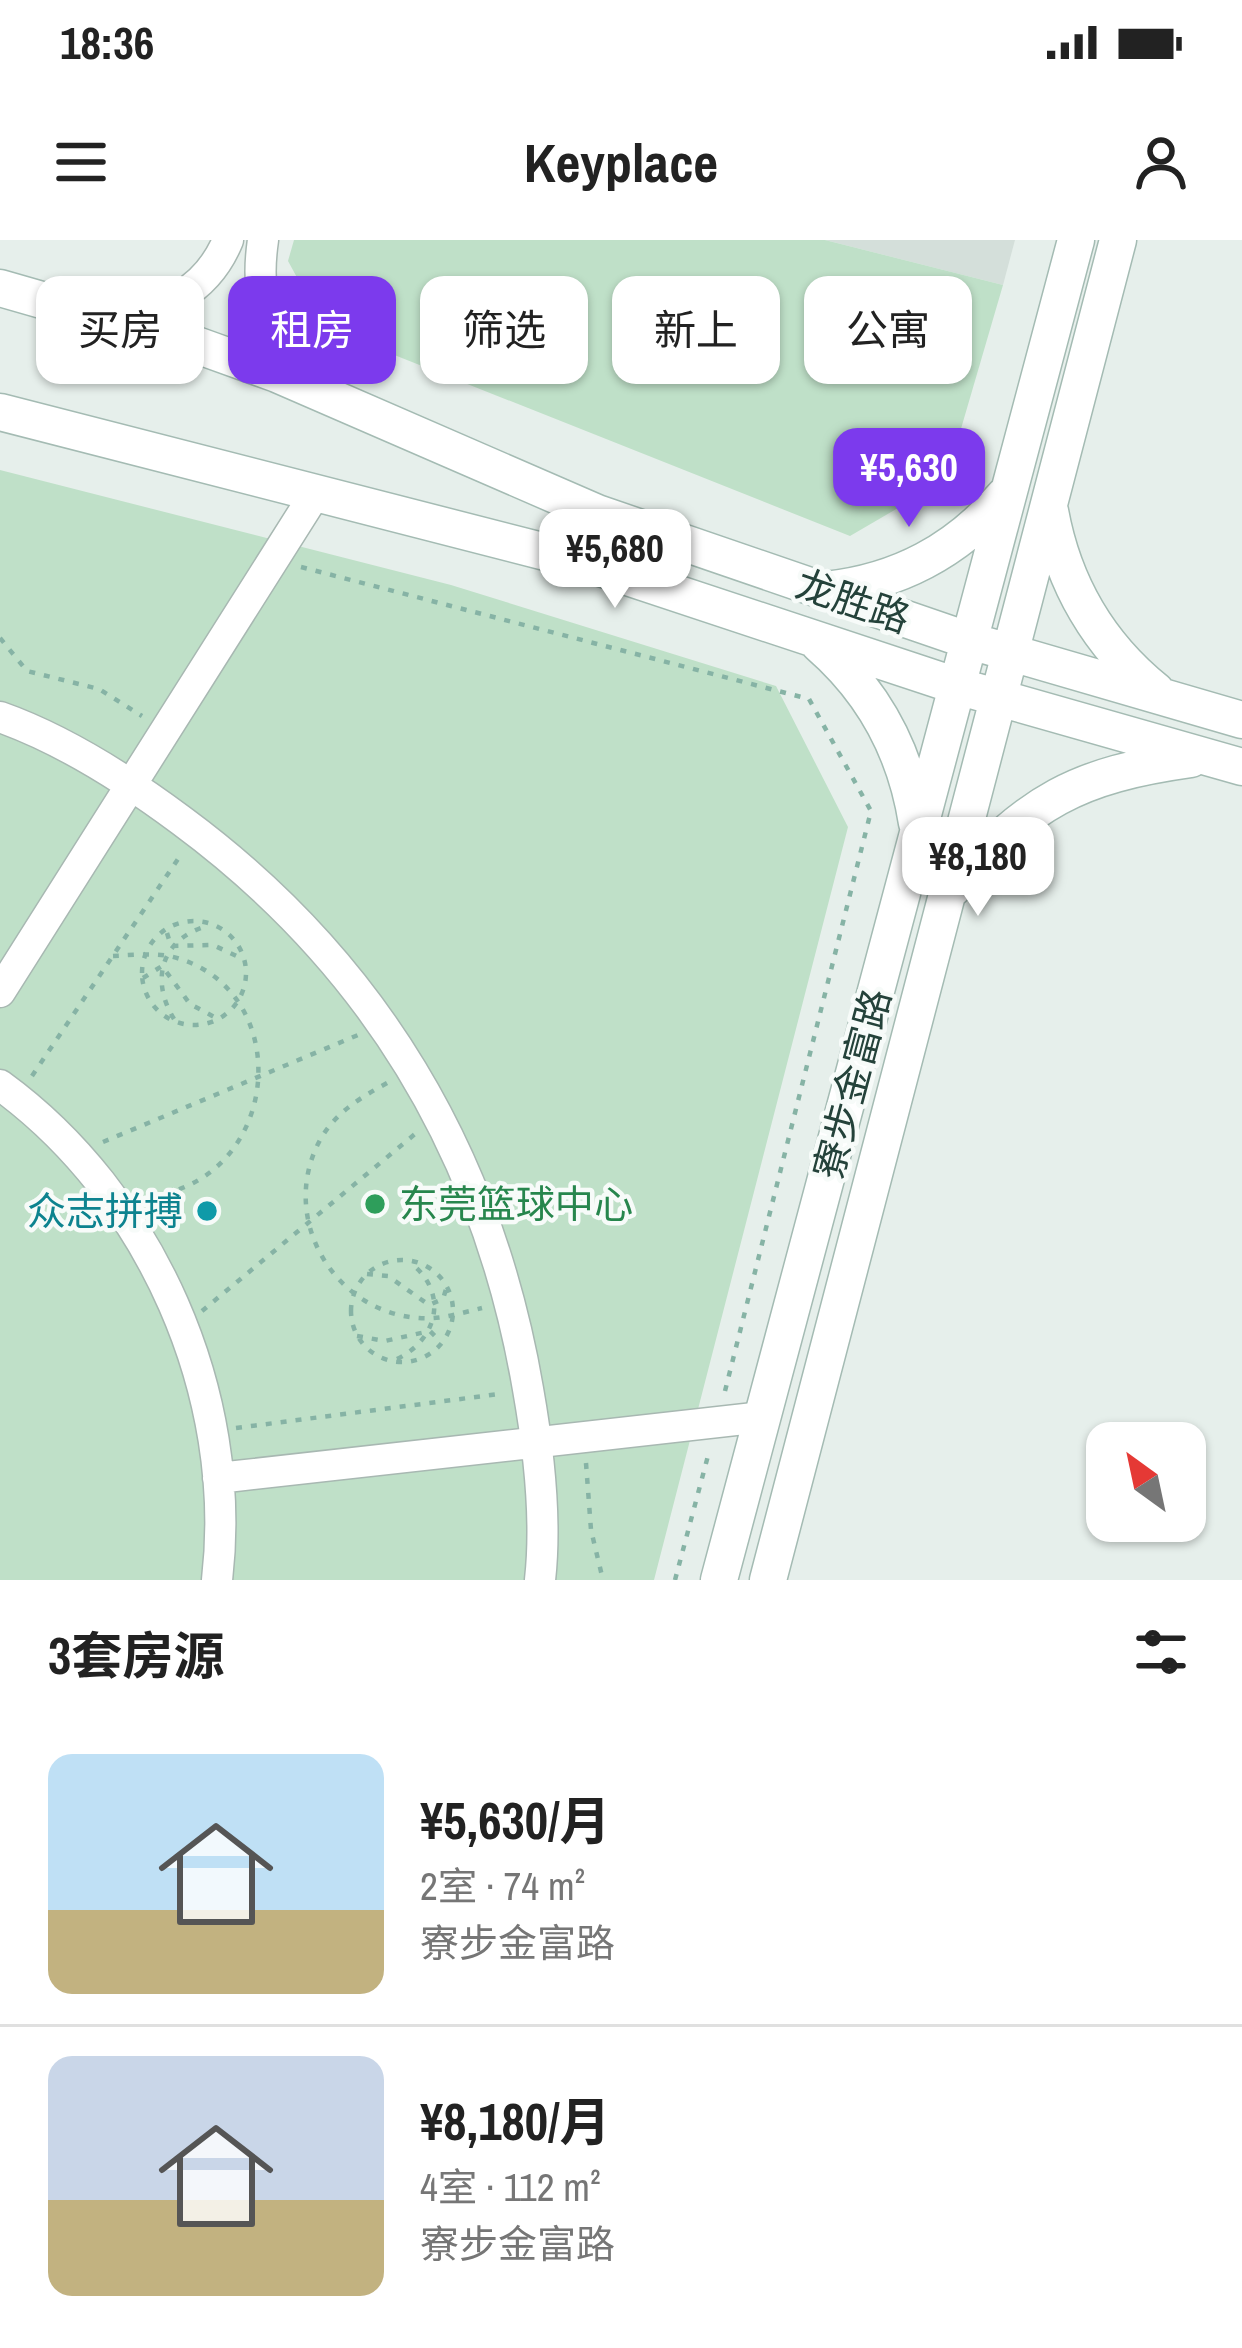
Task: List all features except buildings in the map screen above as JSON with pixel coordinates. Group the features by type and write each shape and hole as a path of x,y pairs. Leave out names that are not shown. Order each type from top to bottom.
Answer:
{"main road":[{"name":"寮步金富路","path":"719,1580 1076,240"},
{"name":"寮步金富路","path":"768,1580 1118,240"},
{"name":"龙胜路","path":"0,288 36,298"},
{"name":"龙胜路","path":"204,351 341,400 597,513 967,640 1242,720"},
{"name":"龙胜路","path":"0,412 573,559 957,686 1225,762"},
{"path":"823,591 876,582 926,562 970,532 1007,493"},
{"path":"1048,505 1062,561 1087,613 1121,659 1164,697"},
{"path":"812,638 853,678 886,724 908,777 919,834"},
{"path":"947,895 1013,822 1056,793 1129,767 1225,762"}],"street":[{"path":"204,281 228,240"},
{"path":"263,240 257,279 262,306 295,357 341,400"},
{"path":"0,992 315,494"},
{"path":"0,717 132,784 238,862 331,955 413,1069 470,1177 513,1301 538,1444 539,1580"},
{"path":"9,1091 75,1154 112,1198 136,1232 183,1327 218,1478 217,1580"},
{"path":"218,1478 763,1418"}],"path":[{"path":"273,560 809,699 871,811 675,1580"},
{"path":"0,638 27,671 99,689 165,731"},
{"path":"9,1091 113,956 196,832"},
{"path":"185,922 212,925 233,938 244,960 244,988 237,1003 218,1019 194,1025 175,1021 151,1002 143,978 146,954 169,928 185,922"},
{"path":"175,1021 161,992 162,966 171,946 188,933 212,925"},
{"path":"169,928 166,940 171,946"},
{"path":"171,946 213,945 244,960"},
{"path":"112,1198 156,1196 194,1184 221,1162 246,1136 260,1076 256,1046 237,1003 192,965 166,956 113,956"},
{"path":"143,978 162,966"},
{"path":"162,966 190,1004 218,1019"},
{"path":"75,1154 382,1025"},
{"path":"413,1069 358,1099 326,1131 307,1183 307,1224 329,1270 381,1310 434,1319 513,1301"},
{"path":"183,1327 438,1115"},
{"path":"393,1362 415,1351 434,1319 426,1278 408,1260"},
{"path":"408,1260 437,1273 447,1285 453,1315 440,1346 424,1358 393,1362 373,1354 357,1336 350,1309 367,1274 392,1261 408,1260"},
{"path":"367,1274 388,1276 434,1305"},
{"path":"434,1305 447,1285"},
{"path":"357,1336 385,1341 430,1331 436,1333 440,1346"},
{"path":"211,1432 528,1390"},
{"path":"584,1439 591,1530 603,1580"}],"shaded area":[{"path":"825,240 1015,240 1003,285"}],"green space":[{"path":"294,240 825,240 967,276 804,276 804,384 972,384 972,277 1003,285 946,480 850,536 467,384 588,384 588,276 420,276 420,365 396,356 396,276 296,276 288,261"},
{"name":"东莞篮球中心","path":"0,470 451,585 776,686 848,827 654,1580 0,1580"}],"place":[{"name":"东莞篮球中心","path":"375,1204"},
{"name":"众志拼搏","path":"207,1211"}]}
